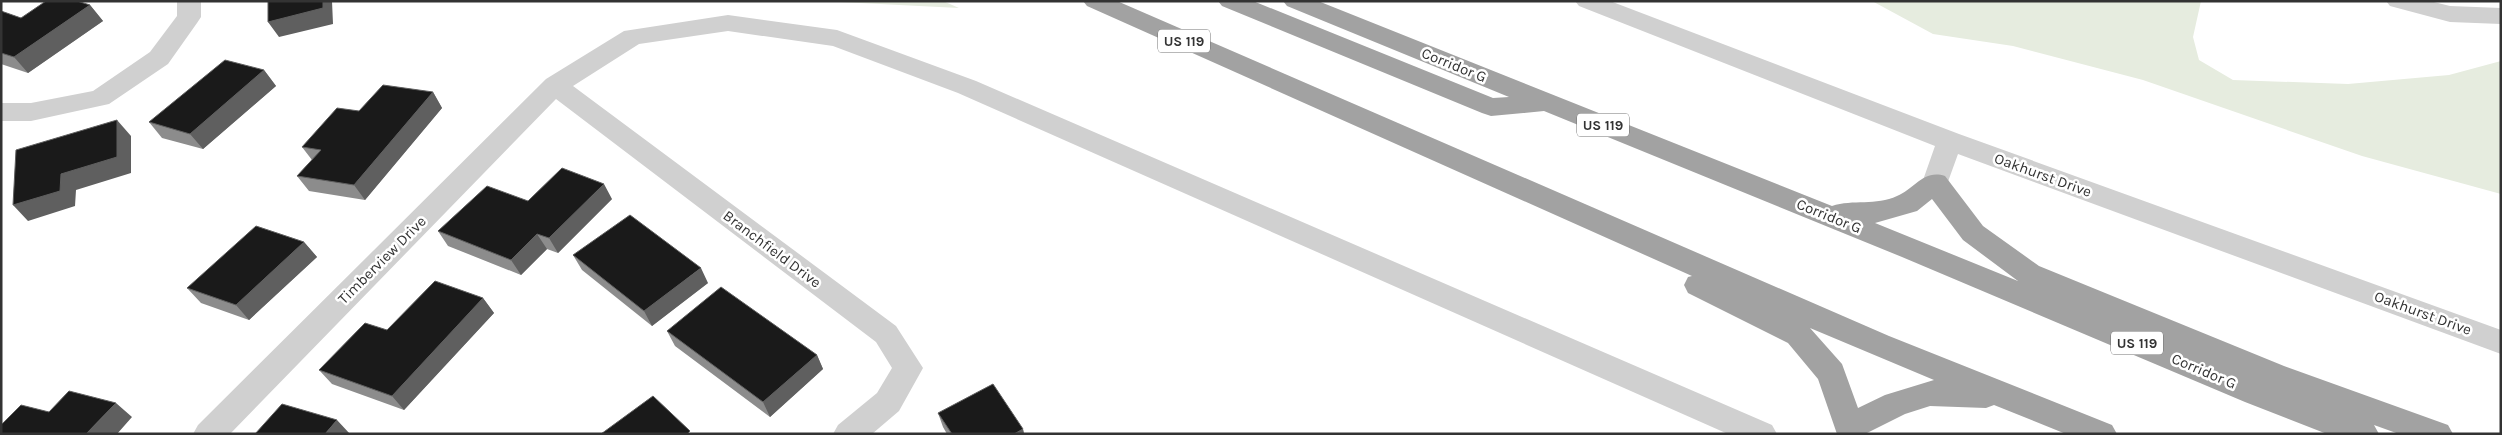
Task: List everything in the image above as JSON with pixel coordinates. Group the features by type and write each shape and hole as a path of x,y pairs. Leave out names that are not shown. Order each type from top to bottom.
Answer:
{"highway":[{"name":"US 119","path":"1095,1 1869,341 2101,434"},
{"path":"1230,1 1491,108 1546,102"},
{"name":"Corridor G","path":"1295,1 1827,215 2256,392 2363,434"},
{"path":"1274,80 1424,160 1656,264 1798,335 1830,373 1848,430 1896,404 1930,394 2004,396"},
{"path":"1827,215 1870,214 1907,204 1936,183 1973,233 2029,274 2273,375 2437,434"}],"street":[{"path":"1,112 31,112 100,98 159,58 189,17 188,1"},
{"name":"Oakhurst Drive","path":"1587,1 1950,141 2501,342"},
{"path":"2398,1 2450,14 2501,16"},
{"name":"Timberview Drive","path":"209,434 555,85 633,37 728,24 837,38 976,91 1761,434"},
{"name":"Branchfield Drive","path":"555,85 886,334 908,368 888,402 849,434"},
{"path":"1936,183 1950,141"}],"shaded area":[{"path":"820,1 943,1 959,8"},
{"path":"1872,1 2201,1 2193,37 2199,60 2233,80 2348,84 2449,75 2501,61 2501,194 2362,156 2143,80 2013,46 1933,34"}],"building":[{"path":"46,1 77,1 90,5 14,57 1,53 1,11 21,18"},
{"path":"268,1 323,1 323,8 268,22"},
{"path":"225,60 264,70 190,134 149,122"},
{"path":"383,85 433,92 354,185 297,176 321,150 302,147 337,108 359,111"},
{"path":"117,120 117,157 61,174 60,191 13,205 16,150"},
{"path":"562,168 604,184 549,238 537,234 511,260 438,231 487,186 528,201"},
{"path":"630,215 701,268 644,311 573,255"},
{"path":"256,226 304,242 236,305 187,288"},
{"path":"435,281 483,298 392,396 319,370 365,323 387,330"},
{"path":"721,287 817,355 763,402 667,331"},
{"path":"993,384 1023,429 1014,434 952,434 938,413"},
{"path":"69,391 116,403 86,434 1,434 1,425 21,405 49,412"},
{"path":"653,396 690,431 687,434 601,434"},
{"path":"282,404 337,420 325,434 255,434"}]}
